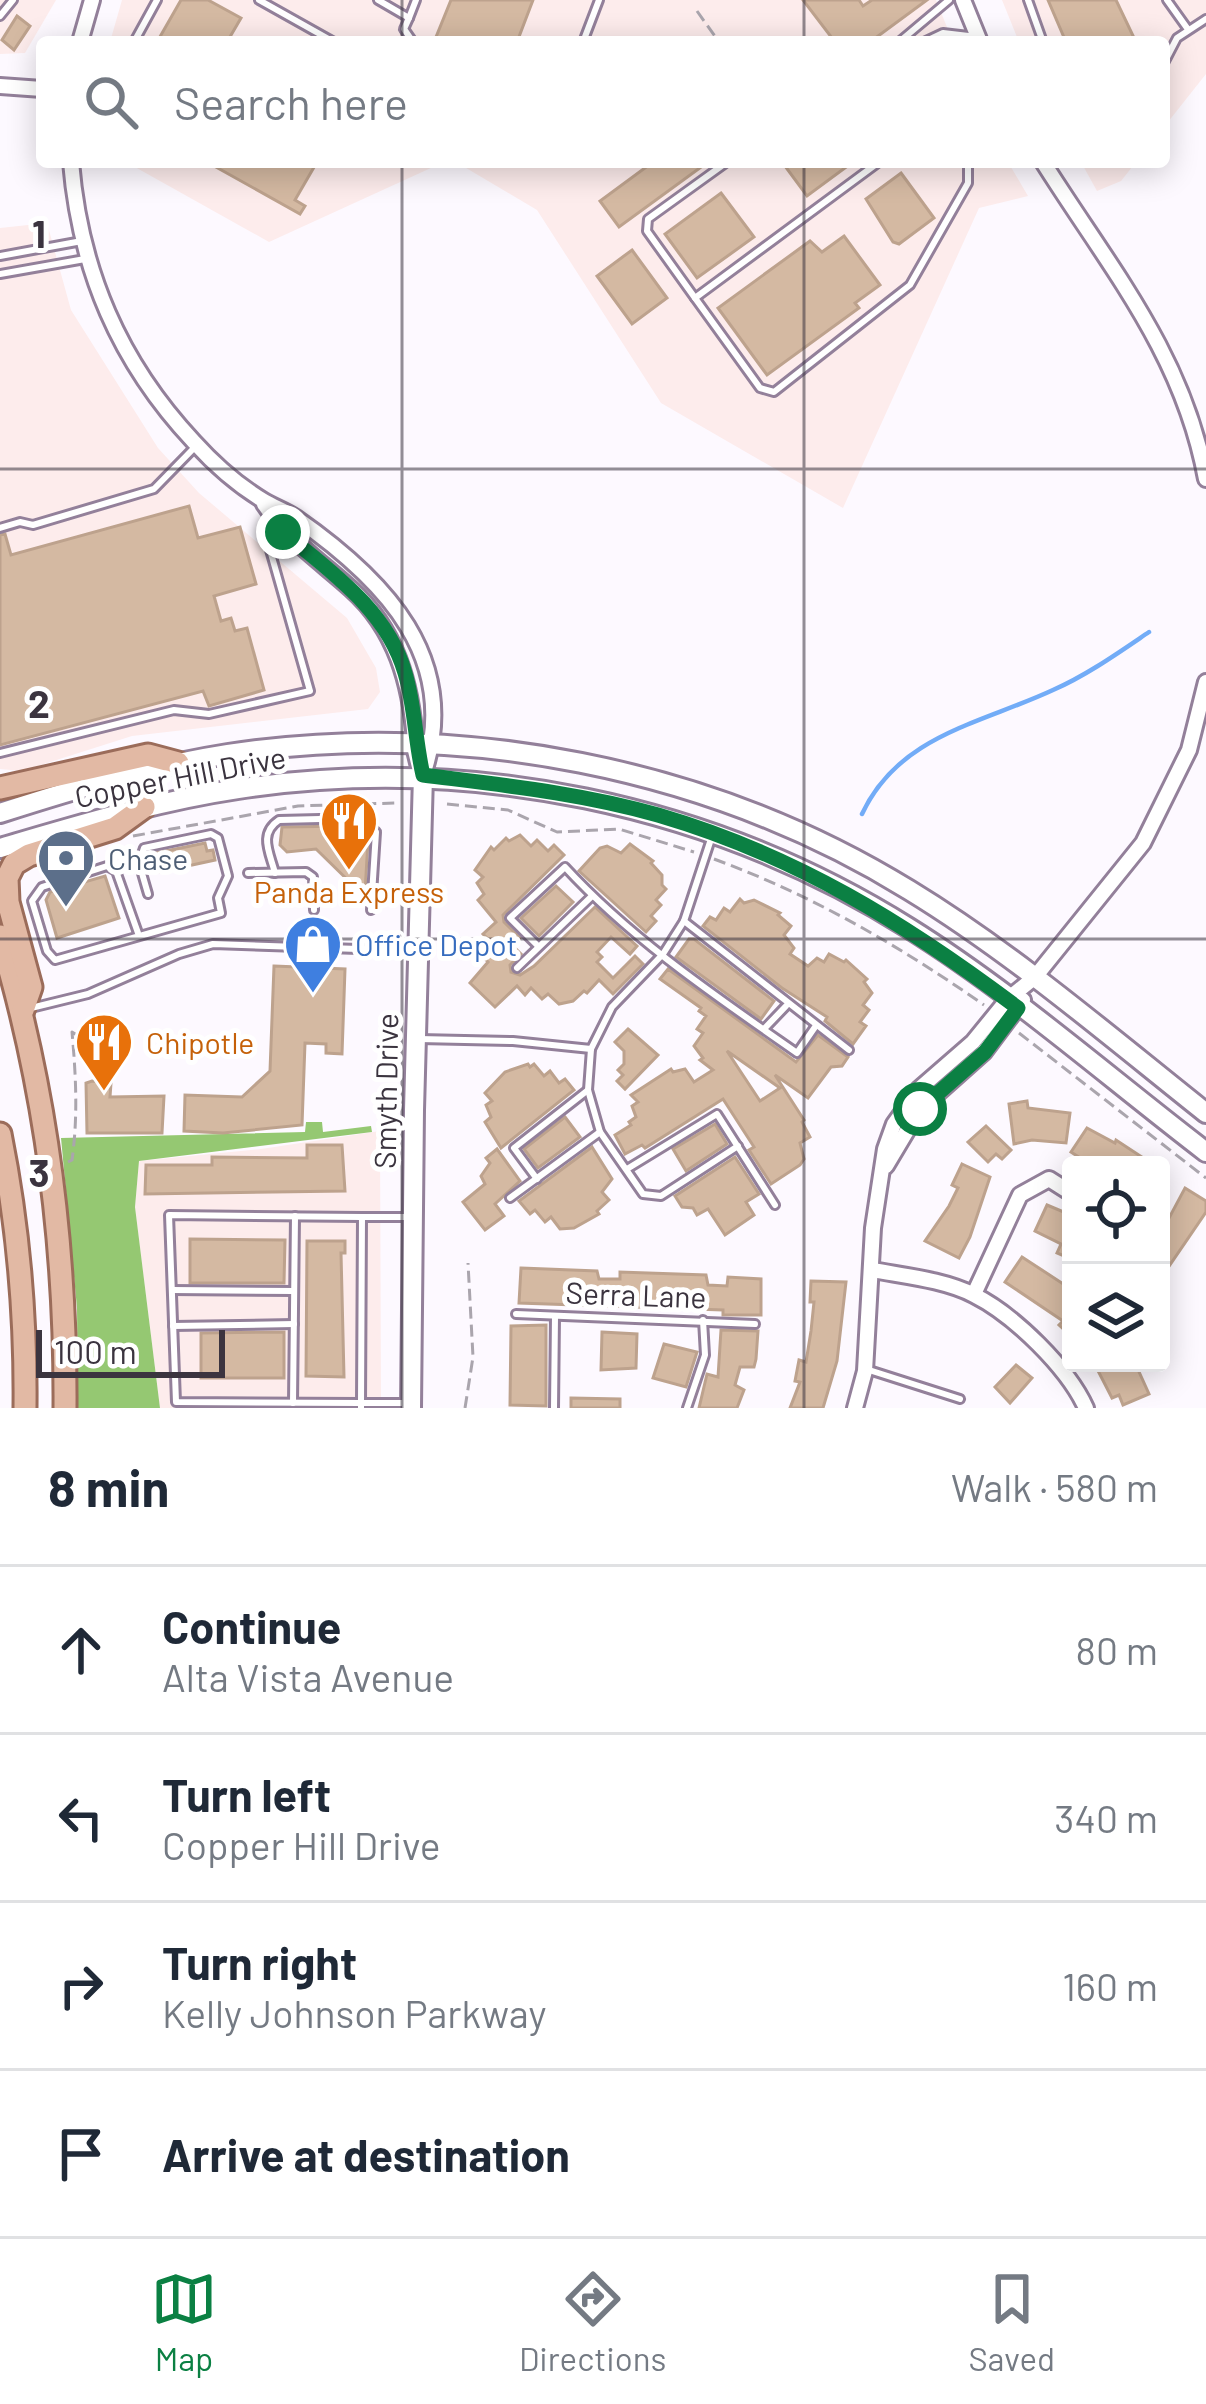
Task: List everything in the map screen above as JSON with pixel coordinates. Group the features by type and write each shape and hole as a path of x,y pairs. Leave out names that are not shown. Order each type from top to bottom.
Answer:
{"main road":[{"name":"Copper Hill Drive","path":"0,813 178,763 287,747 425,742 586,765 742,808 874,869 961,922 1206,1113"},
{"name":"Smyth Drive","path":"411,1405 417,947 425,742"},
{"path":"0,788 148,755 178,763"},
{"name":"Copper Hill Drive","path":"0,848 144,807 282,783 423,775 599,801 761,851 859,899 953,958 1206,1153"},
{"path":"22,1011 32,987 8,902 7,878 14,864 115,828 144,807"},
{"path":"0,936 22,1011 55,1181 66,1341 65,1408"},
{"path":"0,1134 11,1190 26,1349 25,1408"}],"street":[{"path":"82,36 92,0"},
{"path":"963,0 977,36"},
{"path":"0,86 36,89"},
{"path":"72,168 85,259 126,352 156,400 197,446 262,500 293,516 366,573 403,615 429,676 425,742"},
{"path":"1051,168 1152,326 1189,410 1206,479"},
{"path":"262,500 283,532 356,593 380,622 405,672 425,742"},
{"path":"855,1408 865,1369 873,1228 883,1171 920,1109 985,1052 1013,1004 1143,843 1189,749 1206,682"},
{"path":"974,1294 1020,1195 1049,1179 1062,1187"},
{"path":"873,1270 974,1294 1039,1343 1077,1388 1086,1408"}],"lane":[{"path":"0,16 13,0"},
{"path":"137,36 157,0"},
{"path":"259,0 323,36"},
{"path":"378,0 409,17"},
{"path":"409,36 404,29 416,0"},
{"path":"586,36 599,0"},
{"path":"906,36 949,0"},
{"path":"1028,0 1041,36"},
{"path":"1167,0 1187,28"},
{"path":"1170,51 1187,28 1206,19"},
{"path":"719,168 648,219 646,231 760,388 774,392 910,285 968,183 968,168"},
{"path":"695,298 871,168"},
{"path":"0,256 82,242"},
{"path":"0,274 85,259"},
{"path":"0,528 33,525 154,489 197,446"},
{"path":"0,753 174,710 209,714 310,691 270,550 283,532"},
{"path":"275,873 265,836 269,826 279,820 361,818 376,832 371,910"},
{"path":"713,833 684,921 664,954 612,1007 591,1049 588,1090 600,1132 643,1194 661,1196 739,1146"},
{"path":"138,933 116,871 107,866 42,887 32,901 47,951 55,960 221,913 218,898 228,877 218,838 211,834 144,848 139,863 148,894"},
{"path":"538,946 510,918 565,867 592,896 664,954 797,1053 815,1027"},
{"path":"248,873 306,872 313,877 314,910"},
{"path":"518,968 592,896"},
{"path":"684,921 849,1050"},
{"path":"22,1011 88,994 213,944 417,947"},
{"path":"764,1029 787,1005"},
{"path":"416,1039 591,1049"},
{"path":"537,1179 514,1148 588,1090"},
{"path":"627,1169 718,1114 775,1205"},
{"path":"510,1198 600,1132"},
{"path":"411,1405 176,1402 169,1215 412,1217"},
{"path":"293,1403 296,1216"},
{"path":"361,1406 362,1216"},
{"path":"172,1291 295,1291"},
{"name":"Serra Lane","path":"515,1314 755,1324"},
{"path":"554,1408 555,1316"},
{"path":"686,1408 705,1355 703,1320"},
{"path":"173,1326 294,1324"},
{"path":"865,1369 960,1399"}],"path":[{"path":"697,11 715,36"},
{"path":"447,804 508,810 556,832 638,832 757,874 864,926 984,1005"},
{"path":"68,1162 76,1137 72,1032 86,1041 99,1065 119,1053"},
{"path":"1019,1033 1206,1178"},
{"path":"465,1408 473,1357 468,1263"}],"shaded area":[{"path":"0,0 56,0 25,53 0,54"},
{"path":"122,0 936,0 951,36 112,36"},
{"path":"1002,0 1206,0 1206,74 1170,119 1170,36 1017,36"},
{"path":"137,168 431,168 269,242"},
{"path":"466,168 1012,168 1028,196 979,208 843,508 661,403 537,210"},
{"path":"1084,168 1131,168 1121,181 1097,191"},
{"path":"47,223 71,310 158,448 199,493 347,618 376,668 380,692 368,709 132,736 22,771 0,769 0,228"},
{"path":"380,1131 381,1408 160,1408 135,1207 139,1161"}],"green space":[{"path":"306,1122 322,1122 323,1132 371,1126 372,1132 139,1161 135,1207 160,1408 78,1408 77,1308 61,1138 305,1132"}],"building":[{"path":"181,0 208,0 241,18 230,36 160,36"},
{"path":"451,0 533,0 519,36 436,36"},
{"path":"803,0 859,0 863,6 872,0 927,0 878,36 830,36"},
{"path":"1048,0 1116,0 1133,36 1063,36"},
{"path":"17,16 30,26 14,50 2,40"},
{"path":"218,168 314,168 295,200 305,206 300,214"},
{"path":"645,168 700,168 619,227 600,201"},
{"path":"786,168 845,168 807,196"},
{"path":"901,173 934,218 899,244 893,242 866,199"},
{"path":"721,193 754,237 697,278 665,234"},
{"path":"844,236 880,285 855,303 859,308 767,375 718,308 810,241 822,252"},
{"path":"632,250 667,298 632,324 597,276"},
{"path":"189,506 198,538 240,527 256,584 214,596 221,621 231,618 235,631 247,628 264,690 209,706 203,691 0,745 0,535 5,534 11,555"},
{"path":"350,826 368,841 365,892 316,849 287,852 280,845 282,827"},
{"path":"520,835 531,846 537,840 548,851 554,845 564,855 503,915 520,938 513,946 521,954 510,965 511,972 520,975 534,966 595,907 637,946 630,954 611,937 597,952 602,957 597,962 613,978 635,956 643,964 613,994 599,980 587,993 559,1004 548,994 542,999 531,988 525,995 517,986 495,1007 470,983 488,962 480,953 488,939 483,934 496,922 478,900 484,894 477,883 483,877 475,870 491,847 494,850 506,838"},
{"path":"205,843 215,860 160,872 156,853"},
{"path":"630,844 653,861 666,889 651,916 656,921 646,932 579,871 600,848 621,853"},
{"path":"105,876 119,918 57,938 46,900 50,892"},
{"path":"556,886 573,902 539,936 521,918"},
{"path":"740,899 744,903 754,900 780,913 791,926 784,935 794,948 790,954 808,966 817,958 824,962 829,954 846,960 867,979 864,982 872,993 863,1005 869,1010 860,1022 866,1026 853,1044 825,1021 827,1017 703,926 710,917 716,920 724,908 730,912"},
{"path":"689,939 774,1001 761,1019 676,957"},
{"path":"274,966 345,969 342,1054 326,1053 326,1044 305,1043 302,1125 223,1133 184,1131 185,1095 242,1097 270,1071"},
{"path":"668,969 796,1062 818,1035 848,1057 842,1066 831,1067 808,1098 775,1075 810,1137 800,1143 804,1159 800,1165 771,1184 723,1099 645,1148 642,1145 625,1154 615,1135 636,1117 632,1106 638,1102 631,1095 671,1069 685,1069 694,1082 713,1070 700,1060 694,1046 706,1016 660,979","holes":["727,1051 780,1088 760,1101"]},
{"path":"628,1029 658,1055 625,1089 617,1081 623,1075 618,1070 624,1064 624,1051 615,1042"},
{"path":"528,1064 544,1076 550,1071 559,1083 565,1079 574,1090 501,1148 485,1122 491,1117 486,1105 492,1101 485,1093 505,1072"},
{"path":"86,1083 111,1083 110,1097 164,1096 162,1133 87,1133"},
{"path":"1027,1101 1028,1108 1070,1113 1066,1143 1032,1140 1014,1144 1009,1104"},
{"path":"565,1117 580,1137 538,1168 524,1149"},
{"path":"715,1124 727,1144 686,1171 673,1149"},
{"path":"986,1126 1011,1150 1002,1159 996,1154 988,1162 968,1142"},
{"path":"1087,1128 1140,1156 1077,1156 1071,1152"},
{"path":"307,1145 342,1145 345,1191 145,1194 146,1165 212,1165 212,1157 307,1158"},
{"path":"592,1147 612,1179 602,1192 609,1200 599,1214 574,1228 560,1229 551,1217 545,1222 535,1210 530,1214 519,1201"},
{"path":"497,1149 520,1181 495,1204 504,1216 485,1230 463,1202 485,1184 481,1176 490,1163 486,1158"},
{"path":"735,1157 759,1194 746,1202 754,1215 725,1235 708,1209 697,1215 693,1208 682,1207 675,1196"},
{"path":"962,1164 990,1177 959,1258 925,1241 958,1188 952,1185"},
{"path":"1185,1188 1206,1201 1206,1212 1170,1265 1170,1264 1170,1216"},
{"path":"1047,1205 1062,1211 1062,1255 1057,1253 1061,1244 1035,1231"},
{"path":"190,1239 285,1240 284,1283 190,1283"},
{"path":"307,1241 345,1241 345,1253 341,1253 344,1377 306,1376"},
{"path":"1022,1257 1062,1283 1062,1320 1005,1282"},
{"path":"521,1268 597,1271 599,1279 620,1279 620,1272 706,1275 708,1285 727,1286 728,1277 761,1279 761,1315 519,1303"},
{"path":"811,1281 846,1282 837,1361 823,1408 790,1408 800,1382 795,1381 799,1360 806,1362 814,1302 810,1302"},
{"path":"546,1325 546,1406 510,1405 511,1326"},
{"path":"721,1330 758,1331 754,1367 740,1367 735,1385 744,1390 737,1408 699,1408 707,1374 718,1377"},
{"path":"284,1332 284,1378 201,1378 201,1333"},
{"path":"602,1332 637,1334 636,1368 601,1370"},
{"path":"664,1344 697,1352 686,1387 653,1378"},
{"path":"1016,1365 1032,1378 1010,1403 995,1387"},
{"path":"1099,1372 1139,1372 1149,1394 1123,1405 1119,1395 1112,1398"},
{"path":"571,1398 620,1399 620,1408 571,1408"}],"waterway":[{"path":"862,814 878,787 919,749 1066,684 1149,632"}],"place":[{"name":"Panda Express","path":"349,872"},
{"name":"Chase","path":"66,909"},
{"name":"Office Depot","path":"313,995"},
{"name":"Chipotle","path":"104,1093"}],"route":[{"path":"283,532 356,593 394,645 405,672 423,775 599,801 655,814 761,851 909,928 1018,1008 985,1052 920,1109"}]}
